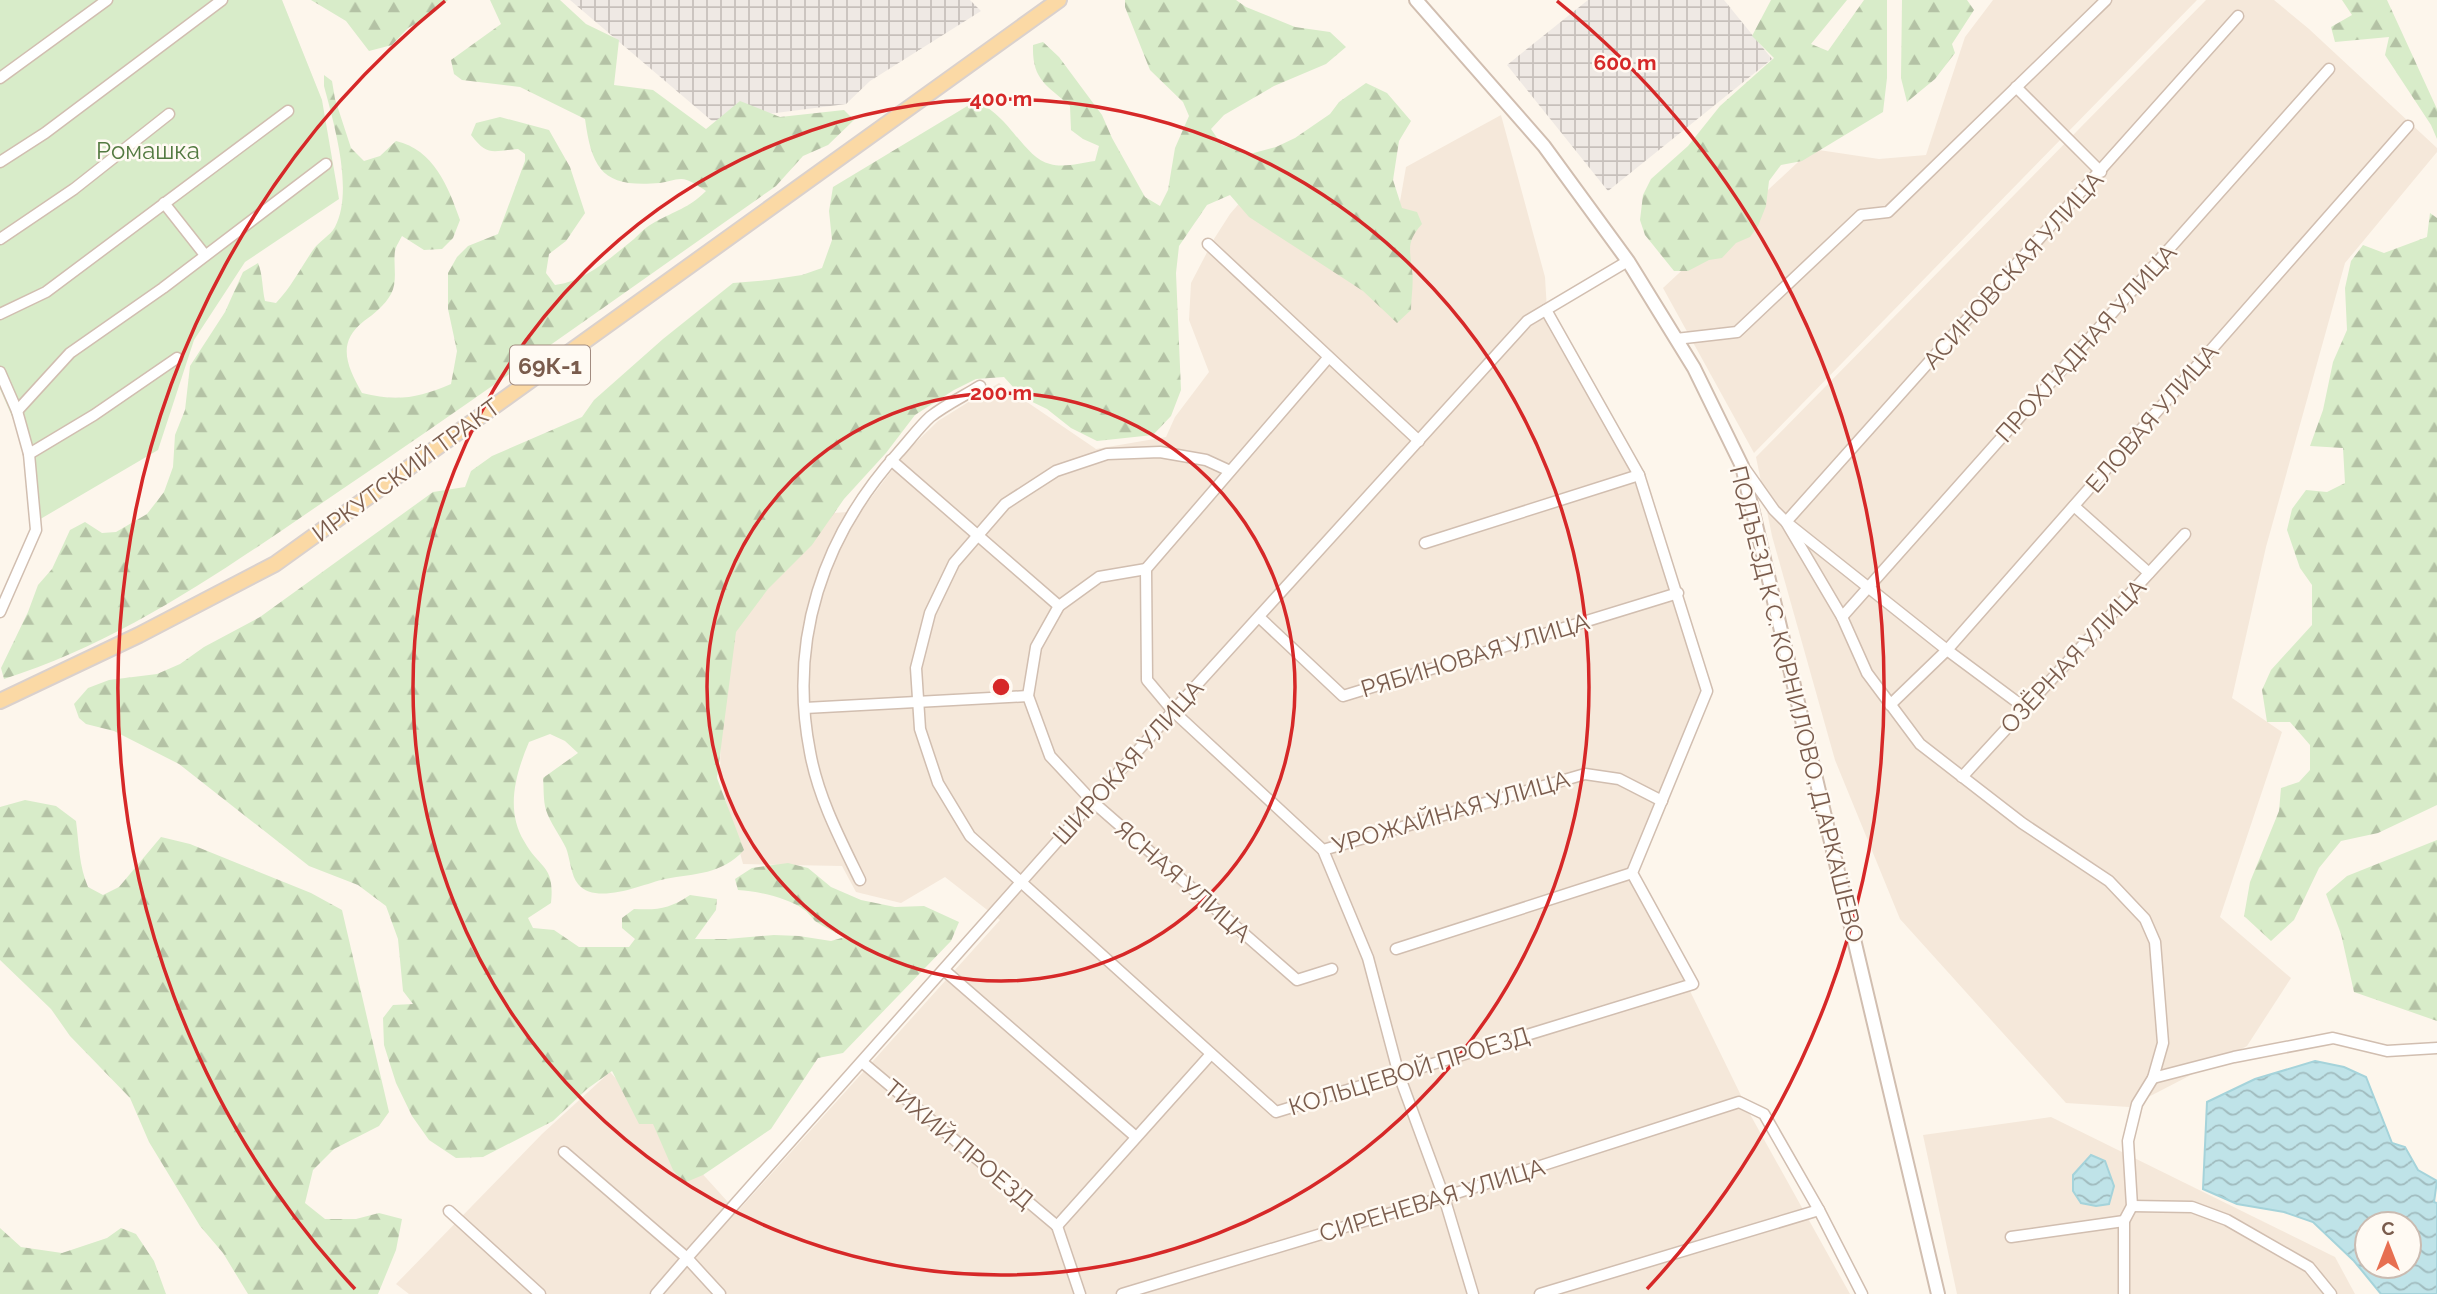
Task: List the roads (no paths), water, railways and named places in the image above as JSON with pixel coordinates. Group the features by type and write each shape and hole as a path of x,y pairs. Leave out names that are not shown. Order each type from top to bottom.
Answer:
{"main road":[{"name":"ИРКУТСКИЙ ТРАКТ","path":"0,701 139,635 275,564 1059,0"}],"street":[{"path":"0,78 107,0"},
{"path":"0,162 45,133 222,0"},
{"name":"ПОДЪЕЗД К С. КОРНИЛОВО, Д.АРКАШЕВО","path":"1416,0 1545,146 1628,261 1694,368 1742,466 1937,1294"},
{"path":"1676,339 1737,332 1861,215 1888,212 2106,0"},
{"name":"АСИНОВСКАЯ УЛИЦА","path":"1786,522 2238,16"},
{"name":"ПРОХЛАДНАЯ УЛИЦА","path":"1842,617 2329,69"},
{"path":"2016,87 2101,172"},
{"path":"0,314 46,292 288,111"},
{"path":"0,239 74,189 169,114"},
{"name":"ЕЛОВАЯ УЛИЦА","path":"1890,705 1947,650 2408,126"},
{"path":"17,411 70,353 163,288 326,164"},
{"path":"164,203 205,255"},
{"path":"1208,244 1419,441"},
{"name":"ШИРОКАЯ УЛИЦА","path":"656,1294 1173,711 1527,321 1628,261"},
{"path":"1396,949 1632,873 1707,691 1639,475 1546,310"},
{"path":"29,454 94,415 177,358"},
{"path":"805,709 1028,696 1036,647 1059,606 1099,577 1146,569 1328,358"},
{"path":"0,372 17,411 29,454 36,530 0,612"},
{"path":"860,880 821,793 810,752 805,709 804,659 813,608 828,559 853,509 891,460 930,418 980,386"},
{"name":"КОЛЬЦЕВОЙ ПРОЕЗД","path":"1230,471 1206,460 1160,452 1107,454 1056,471 1005,504 954,563 930,613 916,668 920,729 938,783 970,836 1020,884 1276,1112 1692,984 1632,873"},
{"path":"891,460 1059,606"},
{"path":"1742,466 1786,522 1947,650 2025,708"},
{"path":"1425,543 1639,475"},
{"path":"2074,506 2149,573"},
{"path":"1786,522 1842,617 1867,673 1920,744 2022,823 2109,881 2145,919 2155,942 2163,1043 2153,1078 2137,1104 2128,1142 2132,1206 2124,1221 2124,1294"},
{"name":"ОЗЁРНАЯ УЛИЦА","path":"1962,777 2185,534"},
{"name":"УРОЖАЙНАЯ УЛИЦА","path":"1146,569 1147,680 1173,711 1323,850 1585,774 1619,779 1662,801"},
{"name":"РЯБИНОВАЯ УЛИЦА","path":"1259,617 1343,696 1678,593"},
{"name":"ЯСНАЯ УЛИЦА","path":"1028,696 1051,756 1093,802 1297,980 1332,969"},
{"path":"1323,850 1368,958 1399,1075 1444,1197 1473,1294"},
{"path":"944,970 1136,1137"},
{"path":"2153,1078 2234,1057 2333,1038 2388,1051 2437,1048"},
{"path":"1080,1294 1057,1226 1211,1054"},
{"name":"ТИХИЙ ПРОЕЗД","path":"862,1062 1057,1226"},
{"name":"СИРЕНЕВАЯ УЛИЦА","path":"1122,1294 1444,1197 1740,1102 1764,1114 1819,1210"},
{"path":"564,1152 687,1258 720,1294"},
{"path":"2132,1206 2192,1207 2227,1220 2309,1267 2331,1294"},
{"path":"1541,1294 1819,1210 1862,1294"},
{"path":"449,1211 540,1294"},
{"path":"2011,1237 2124,1221"}],"water":[{"path":"2315,1061 2344,1067 2366,1077 2392,1143 2405,1147 2418,1170 2437,1181 2434,1202 2437,1203 2437,1294 2381,1294 2370,1280 2423,1280 2423,1210 2353,1210 2353,1260 2313,1222 2284,1212 2237,1204 2203,1189 2207,1102 2255,1079"},
{"path":"2091,1155 2105,1161 2114,1186 2109,1204 2096,1206 2081,1203 2073,1191 2073,1175"}],"park label":[{"name":"Ромашка","path":"148,150"}]}
